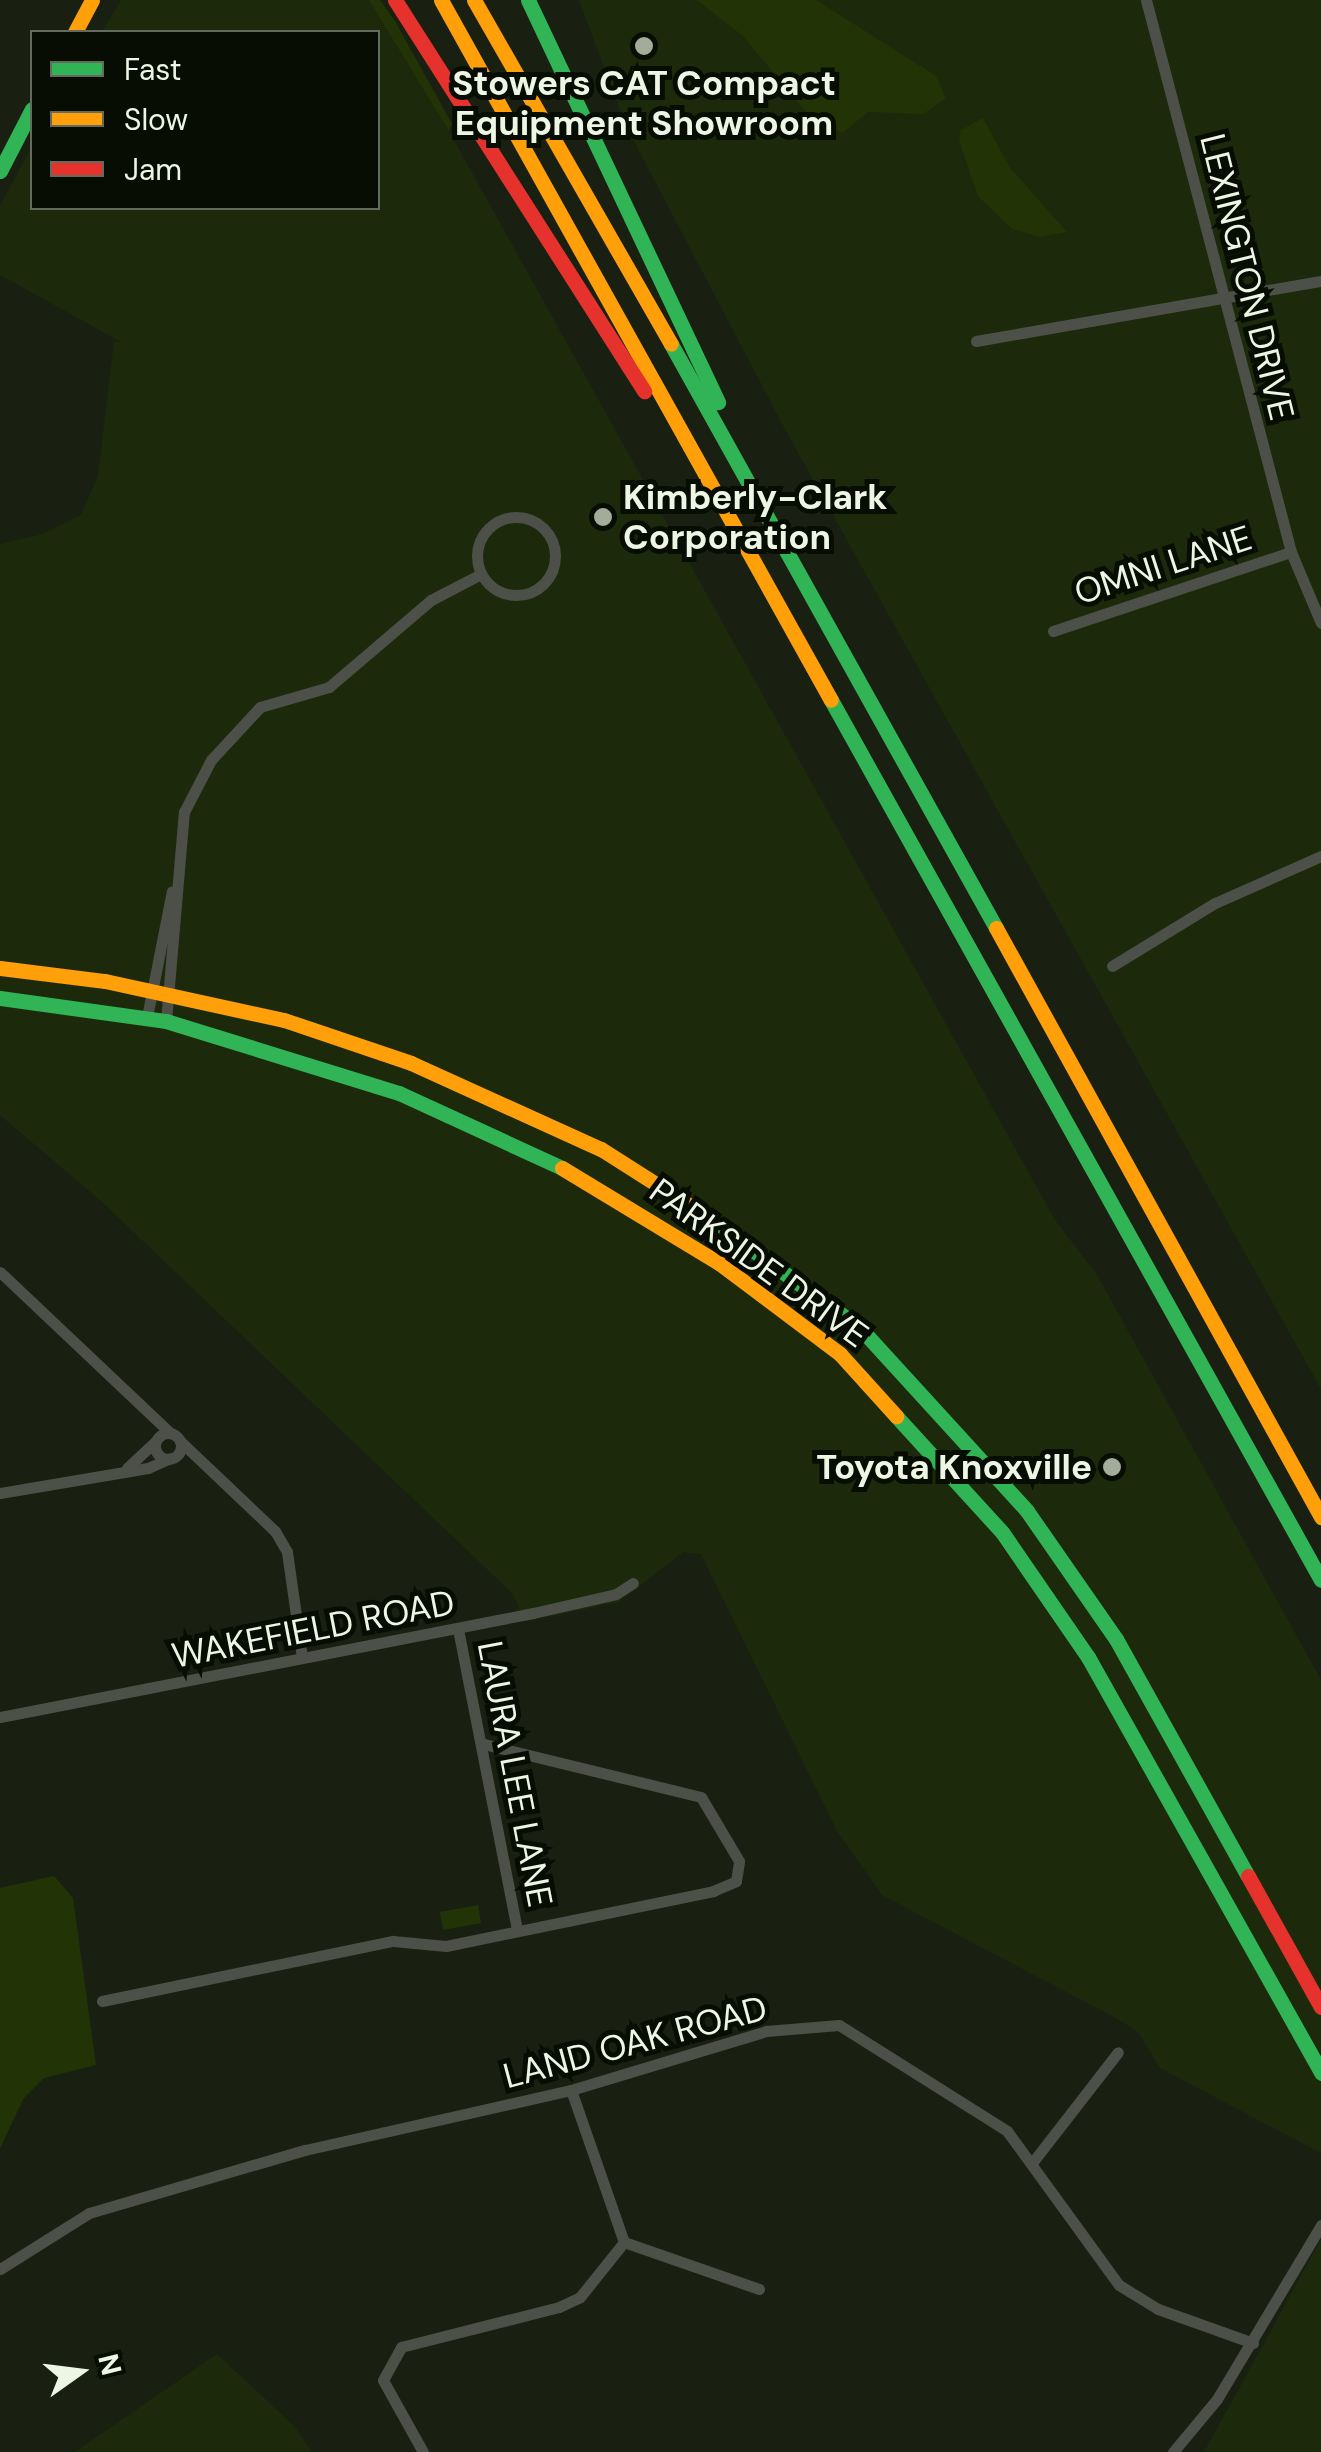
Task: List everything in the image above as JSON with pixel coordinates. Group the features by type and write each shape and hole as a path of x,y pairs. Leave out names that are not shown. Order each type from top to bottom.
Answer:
{"main road":[{"path":"76,30 92,0"},
{"path":"396,0 470,127 740,540"},
{"path":"441,0 1321,1580"},
{"path":"474,0 755,491 1321,1518"},
{"path":"528,0 755,491"},
{"path":"0,171 30,112"},
{"name":"PARKSIDE DRIVE","path":"0,968 152,990 284,1020 411,1063 601,1149 738,1236 862,1329 1028,1512 1116,1639 1321,2007"},
{"name":"PARKSIDE DRIVE","path":"0,998 166,1021 400,1093 585,1178 719,1263 840,1354 1002,1532 1088,1656 1321,2072"},
{"path":"1195,1286 1321,1489"}],"street":[{"name":"LEXINGTON DRIVE","path":"1146,0 1291,552 1321,622"},
{"path":"976,342 1321,281"},
{"path":"517,516 550,536 555,560 535,591 499,592 481,574 477,548 492,524 517,516"},
{"name":"OMNI LANE","path":"1053,630 1291,552"},
{"path":"166,1021 184,812 211,760 260,706 329,687 431,600 481,574"},
{"path":"1112,966 1215,903 1321,856"},
{"path":"147,1017 175,882"},
{"path":"0,1272 275,1532 288,1552 302,1657"},
{"path":"142,1409 159,1455 202,1464"},
{"path":"123,1470 156,1440 175,1437"},
{"path":"172,1458 175,1437"},
{"path":"0,1493 172,1458"},
{"name":"WAKEFIELD ROAD","path":"0,1717 458,1628 616,1594 633,1583"},
{"name":"LAURA LEE LANE","path":"458,1628 484,1744 517,1930"},
{"path":"102,2001 393,1941 430,1948 732,1886 740,1868 701,1797 484,1744"},
{"name":"LAND OAK ROAD","path":"0,2269 89,2213 306,2150 572,2090 766,2031 839,2025 1008,2131 1118,2284 1158,2308 1253,2343"},
{"path":"1032,2162 1118,2052"},
{"path":"572,2090 624,2242"},
{"path":"1173,2452 1253,2343 1321,2225"},
{"path":"624,2242 759,2289"},
{"path":"423,2452 384,2380 400,2346 559,2307 580,2297 624,2242"}],"shaded area":[{"path":"121,0 369,0 402,47 1055,1220 1097,1275 1321,1680 1321,2153 1160,2068 1138,2032 1116,2018 882,1895 837,1831 701,1554 683,1552 619,1602 526,1621 512,1593 100,1200 0,1115 0,544 43,534 81,515 98,476 114,341 123,343 0,275 0,206 30,150 30,210 380,210 380,30 103,30"},
{"path":"369,0 380,0 395,21 452,124 449,131"},
{"path":"579,0 1321,0 1321,1389 786,431 627,128"},
{"path":"697,0 816,0 936,76 946,98 923,114 868,112 842,133 813,120 743,36"},
{"path":"983,118 1010,168 1067,232 1039,237 1011,228 978,196 959,140 961,130"},
{"path":"54,1876 73,1898 96,2065 44,2078 23,2099 0,2149 0,1888"},
{"path":"478,1905 481,1923 443,1930 440,1912"},
{"path":"1321,2239 1321,2452 1204,2452 1261,2349"},
{"path":"217,2354 294,2426 312,2452 75,2452"}],"traffic: fast":[{"path":"528,0 718,402"},
{"path":"0,171 30,113"},
{"path":"671,344 996,928"},
{"path":"831,700 1321,1580"},
{"path":"0,998 166,1021 399,1093 562,1168"},
{"path":"703,1214 861,1329 1027,1511 1116,1639 1248,1876"},
{"path":"896,1416 1002,1532 1088,1657 1321,2073"}],"traffic: slow":[{"path":"76,30 92,0"},
{"path":"441,0 831,700"},
{"path":"474,0 671,344"},
{"path":"996,928 1321,1517"},
{"path":"0,968 105,981 284,1020 411,1063 601,1149 703,1214"},
{"path":"562,1168 719,1263 840,1354 896,1416"}],"traffic: jam":[{"path":"395,0 644,391"},
{"path":"1248,1876 1321,2007"}],"place":[{"name":"Stowers CAT Compact Equipment Showroom","path":"644,46"},
{"name":"Kimberly-Clark Corporation","path":"603,517"},
{"name":"Toyota Knoxville","path":"1112,1467"}]}
